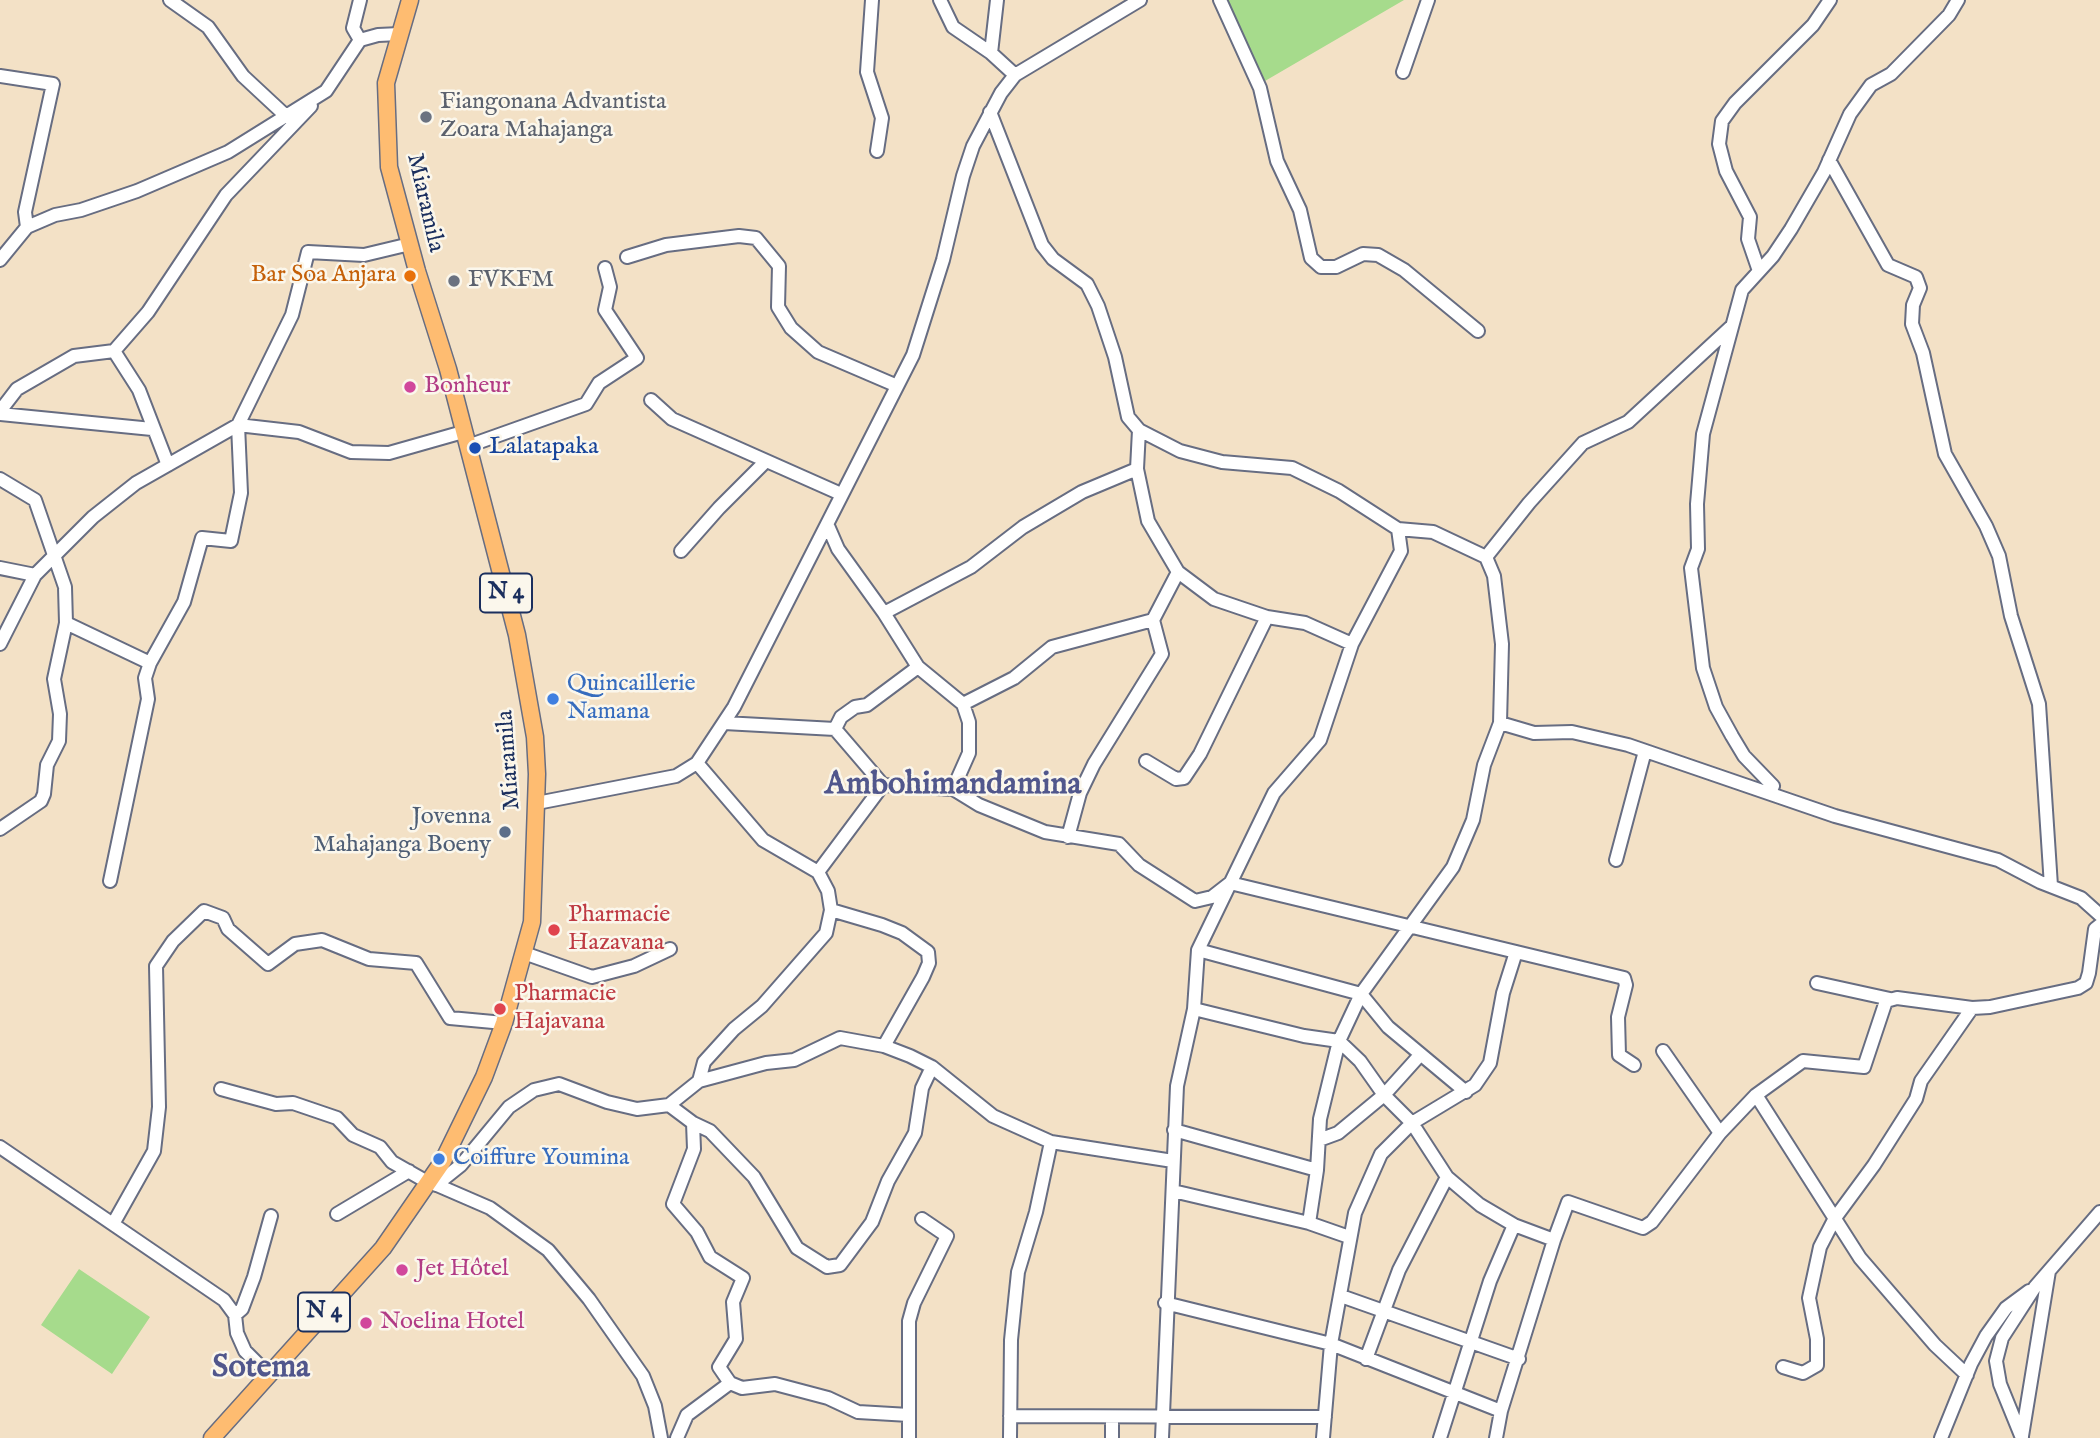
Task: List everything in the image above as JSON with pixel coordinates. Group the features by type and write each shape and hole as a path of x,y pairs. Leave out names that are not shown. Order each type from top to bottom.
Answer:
{"main road":[{"name":"Miaramila","path":"212,1438 383,1248 432,1183 477,1096 504,1023 532,922 537,803 535,737 517,635 448,369 389,167 386,83 410,0"}],"street":[{"path":"170,0 208,27 243,76 286,116"},
{"path":"360,0 353,28 360,40"},
{"path":"872,0 867,72 882,118 877,151"},
{"path":"940,0 953,27 991,53 1015,75"},
{"path":"991,53 997,0"},
{"path":"537,803 676,776 697,763 724,723 791,588 828,526 895,385 913,355 943,260 963,176 973,146 990,112 1015,75 1140,0"},
{"path":"1220,0 1260,88 1271,140 1300,210 1311,258 1321,267 1336,267 1363,254 1378,255 1404,270 1478,331"},
{"path":"1403,72 1429,0"},
{"path":"1759,271 1748,239 1750,216 1726,171 1719,144 1722,121 1735,103 1813,25 1830,0"},
{"path":"1770,793 1773,786 1744,756 1716,707 1703,668 1695,620 1695,579 1691,568 1699,541 1697,504 1703,434 1742,289 1791,229 1829,160 1850,114 1871,85 1891,74 1949,15 1958,0"},
{"path":"0,412 17,389 74,356 114,351 148,312 226,195 326,91 360,40 378,35 400,34"},
{"path":"0,76 53,84 25,212 27,227"},
{"path":"0,260 27,227 55,215 81,211 137,191 228,152 326,91"},
{"path":"990,112 1042,245 1053,259 1087,284 1098,306 1115,357 1128,417 1139,430 1180,451 1222,462 1292,468 1339,491 1398,529 1433,532 1486,557 1494,576 1502,644 1500,723 1483,765 1473,820 1453,867 1361,993 1339,1041 1320,1119 1317,1170 1308,1223"},
{"path":"1829,160 1888,265 1916,277 1920,288 1913,305 1912,324 1923,354 1945,454 1986,526 1999,556 2011,616 2039,704 2051,886"},
{"path":"627,257 666,245 739,236 756,238 779,266 778,307 791,328 818,352 895,385"},
{"path":"110,881 148,699 145,678 150,663 184,602 202,538 231,541 241,493 238,425 292,315 308,252 364,255 410,244"},
{"path":"0,644 35,575 93,517 136,483 238,425 299,432 351,452 389,453 465,439 586,404 600,383 637,358 605,310 610,287 605,268"},
{"path":"1486,557 1528,502 1583,443 1628,422 1732,326"},
{"path":"114,351 139,390 167,465"},
{"path":"651,400 672,419 841,494"},
{"path":"0,412 152,429"},
{"path":"1139,430 1137,469 1148,521 1178,572 1214,599 1267,617 1305,622 1352,644"},
{"path":"681,551 765,461"},
{"path":"884,613 971,567 1023,527 1082,492 1137,469"},
{"path":"0,479 35,500 65,587 66,623 54,678 60,714 59,741 47,765 44,794 41,801 0,829"},
{"path":"828,526 838,549 884,613 918,667 963,704 968,722 969,753 953,789"},
{"path":"1161,1438 1165,1303 1177,1086 1194,1009 1198,950 1274,793 1320,740 1352,644 1401,551 1398,529"},
{"path":"0,568 35,575"},
{"path":"1068,837 1080,793 1094,764 1162,654 1153,620 1178,572"},
{"path":"1146,761 1176,779 1184,778 1200,754 1267,617"},
{"path":"963,704 1014,678 1052,647 1153,620"},
{"path":"66,623 150,663"},
{"path":"835,729 841,717 855,708 867,705 918,667"},
{"path":"724,723 835,729 883,785 953,789 979,804 1045,832 1119,844 1139,865 1195,901 1212,897 1230,883"},
{"path":"1500,723 1534,733 1572,732 1645,751 1835,816 1998,860 2081,898 2100,915"},
{"path":"1616,860 1645,751"},
{"path":"697,763 763,840 818,872 828,891 831,910 826,933 762,1006 734,1029 704,1062 699,1081"},
{"path":"818,872 883,785"},
{"path":"1230,883 1410,928 1591,967 1625,978 1626,985 1618,1017 1619,1055 1634,1065"},
{"path":"831,910 902,933 928,952 929,963 923,977 884,1046"},
{"path":"113,1224 154,1152 159,1107 156,966 173,940 204,911 223,918 228,929 268,964 295,944 322,940 369,959 416,963 450,1018 504,1023"},
{"path":"1817,983 1890,999 1972,1008 2078,988 2085,983 2089,972 2095,929 2100,925"},
{"path":"524,953 592,977 634,966 670,949"},
{"path":"1198,950 1361,993 1388,1027 1466,1092"},
{"path":"1323,1438 1331,1344 1355,1213 1381,1154 1412,1123 1475,1085 1490,1063 1503,993 1516,952"},
{"path":"1496,1438 1501,1411 1553,1240 1568,1202 1643,1228 1652,1222 1720,1133 1756,1095 1803,1062 1864,1068 1882,1010 1890,999"},
{"path":"1783,1367 1803,1373 1817,1365 1817,1339 1809,1298 1820,1247 1835,1218 1874,1165 1916,1099 1921,1081 1972,1008"},
{"path":"1194,1009 1304,1036 1339,1041 1360,1061 1384,1095 1412,1123 1447,1177 1480,1205 1514,1226 1553,1240"},
{"path":"432,1183 461,1166 509,1108 534,1090 559,1084 607,1102 637,1109 669,1105 699,1081 766,1063 794,1060 840,1038 884,1046 932,1067 993,1116 1051,1142 1173,1161"},
{"path":"1663,1051 1720,1133"},
{"path":"1319,1140 1338,1133 1384,1095 1420,1055"},
{"path":"669,1105 693,1123 710,1131 754,1177 797,1248 827,1267 840,1265 872,1222 902,1151 915,1133 922,1088 932,1067"},
{"path":"221,1089 275,1104 293,1103 337,1118 353,1135 380,1147 392,1162 490,1208 548,1250 603,1317 643,1376 655,1406 661,1436 677,1438 687,1415 730,1383"},
{"path":"1756,1095 1860,1258 1935,1345 1967,1375"},
{"path":"693,1123 694,1149 673,1204 697,1231 710,1257 743,1278 733,1302 732,1315 737,1325 736,1339 719,1367 730,1383 743,1388 775,1384 828,1398 858,1412 909,1415"},
{"path":"1174,1130 1317,1170"},
{"path":"1010,1438 1018,1272 1036,1212 1051,1142"},
{"path":"0,1147 224,1300 235,1315 237,1333 245,1351 269,1375"},
{"path":"337,1214 409,1171"},
{"path":"1366,1359 1399,1270 1447,1177"},
{"path":"1172,1191 1308,1223 1349,1237"},
{"path":"1941,1438 1986,1336 2006,1308 2035,1286 2100,1212"},
{"path":"235,1315 242,1309 254,1277 271,1216"},
{"path":"909,1438 909,1321 914,1303 947,1236 922,1219"},
{"path":"1440,1438 1452,1392 1490,1281 1514,1226"},
{"path":"2022,1437 2049,1271"},
{"path":"2022,1437 2000,1384 1996,1361 2002,1338 2035,1286"},
{"path":"1341,1296 1519,1359"},
{"path":"1165,1303 1331,1344 1501,1411"},
{"path":"1010,1416 1325,1417"},
{"path":"1112,1418 1112,1438"}],"green space":[{"path":"1228,0 1404,0 1265,81"},
{"path":"79,1269 150,1317 112,1374 41,1325"}],"place":[{"name":"Fiangonana Advantista Zoara Mahajanga","path":"426,117"},
{"name":"Bar Soa Anjara","path":"410,276"},
{"name":"FVKFM","path":"454,281"},
{"name":"Bonheur","path":"410,387"},
{"name":"Lalatapaka","path":"475,448"},
{"name":"Quincaillerie Namana","path":"553,699"},
{"name":"Jovenna Mahajanga Boeny","path":"505,832"},
{"name":"Pharmacie Hazavana","path":"554,930"},
{"name":"Pharmacie Hajavana","path":"500,1009"},
{"name":"Coiffure Youmina","path":"439,1159"},
{"name":"Jet Hôtel","path":"402,1270"},
{"name":"Noelina Hotel","path":"366,1323"}],"district":[{"name":"Ambohimandamina","path":"953,786"},
{"name":"Sotema","path":"261,1369"}]}
